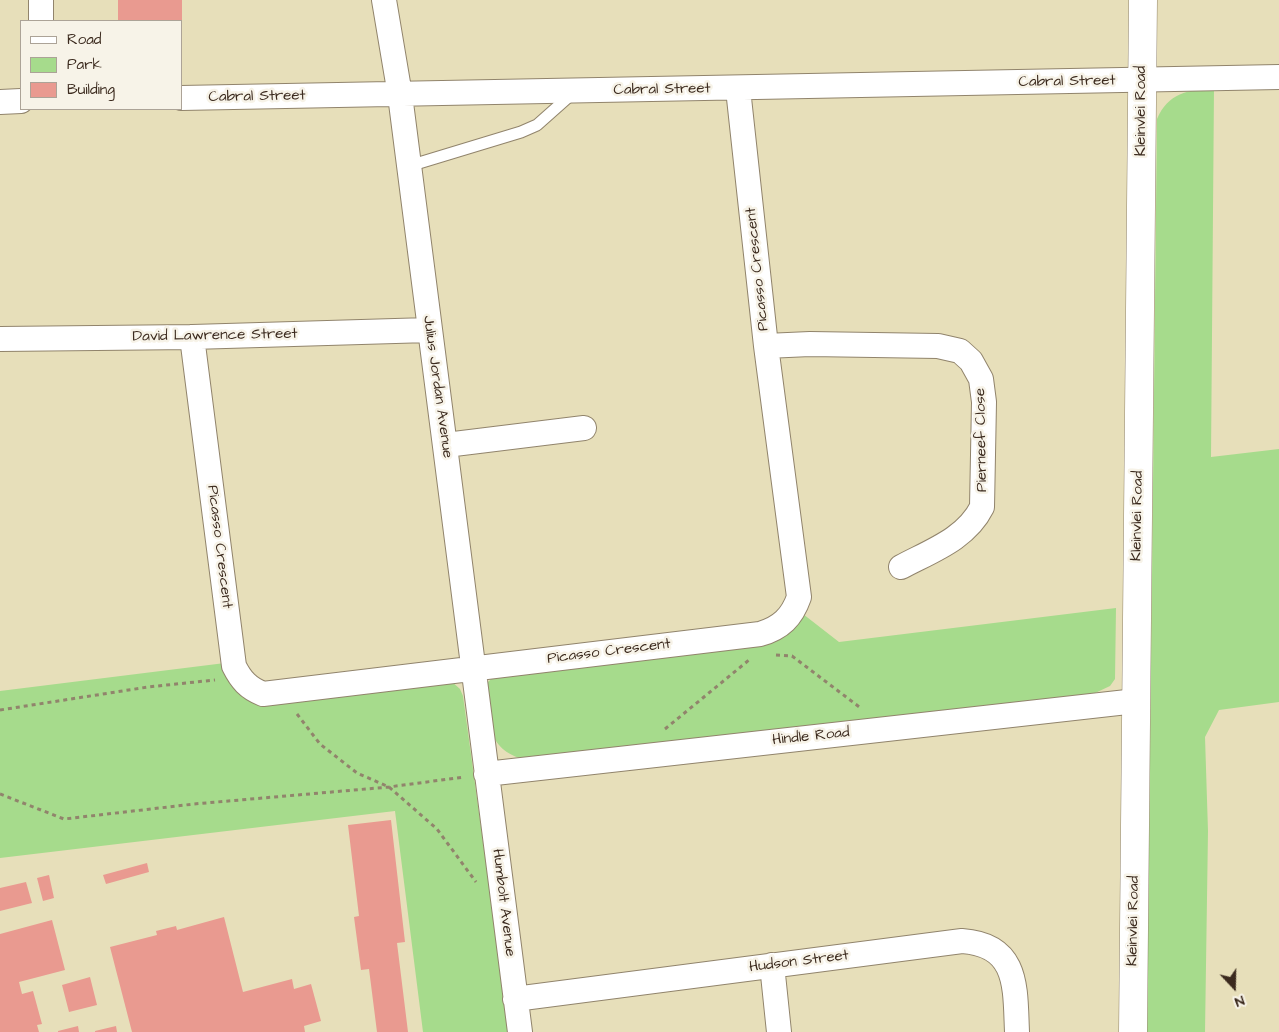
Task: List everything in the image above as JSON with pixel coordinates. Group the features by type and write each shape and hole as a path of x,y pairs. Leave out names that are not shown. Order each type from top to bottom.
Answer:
{"street":[{"path":"41,0 42,20"},
{"name":"Julius Jordan Avenue","path":"384,0 400,94 429,330 446,445 486,774"},
{"name":"Kleinvlei Road","path":"1133,1032 1143,0"},
{"name":"Cabral Street","path":"182,98 738,89 1279,77"},
{"name":"Picasso Crescent","path":"192,337 234,666 239,677 246,685 263,694 472,669 759,644 782,625 793,612 799,597 766,346 738,89"},
{"path":"0,102 20,101"},
{"name":"David Lawrence Street","path":"0,339 192,337 429,330"},
{"name":"Pierneef Close","path":"766,346 810,344 938,346 960,351 971,361 981,379 984,402 982,507 975,521 958,536 901,567"},
{"path":"446,445 584,428"},
{"name":"Hindle Road","path":"486,774 1136,701"},
{"name":"Humbolt Avenue","path":"486,774 520,1032"},
{"name":"Hudson Street","path":"515,999 962,942 982,945 1004,960 1014,977 1017,1032"},
{"path":"772,965 779,1032"}],"lane":[{"path":"409,166 521,132 536,125 575,92"}],"path":[{"path":"658,734 759,644 792,656 889,728"},
{"path":"0,710 148,687 239,677"},
{"path":"296,713 320,744 358,774 389,788 437,829 479,886 501,891"},
{"path":"0,794 64,818 194,804 389,788 486,774"}],"green space":[{"path":"1214,88 1211,457 1279,449 1279,702 1219,710 1205,737 1208,831 1205,1032 1147,1032 1157,119 1167,103 1173,98 1187,92"},
{"path":"1116,608 1115,679 1110,686 1093,694 526,760 512,755 502,748 491,731 489,721 486,684 493,677 803,614 839,642"},
{"path":"225,663 239,689 451,681 460,689 463,696 509,1032 423,1032 395,811 0,858 0,691"}],"building":[{"path":"118,0 182,0 182,20 118,20"},
{"path":"391,820 405,942 397,943 408,1032 377,1032 369,969 361,970 354,917 359,916 348,825"},
{"path":"147,863 149,872 106,884 103,875"},
{"path":"49,875 54,898 43,901 37,878"},
{"path":"26,882 32,903 0,911 0,888"},
{"path":"224,917 243,992 292,979 294,989 311,984 321,1021 304,1026 305,1032 132,1032 110,947 157,935 156,931 176,926 177,930"},
{"path":"52,920 65,970 19,982 22,994 33,991 42,1024 37,1025 39,1032 0,1032 0,934"},
{"path":"90,977 97,1005 69,1012 62,985"},
{"path":"78,1026 79,1032 58,1032 58,1031"},
{"path":"116,1026 117,1032 95,1032 95,1031"}]}
